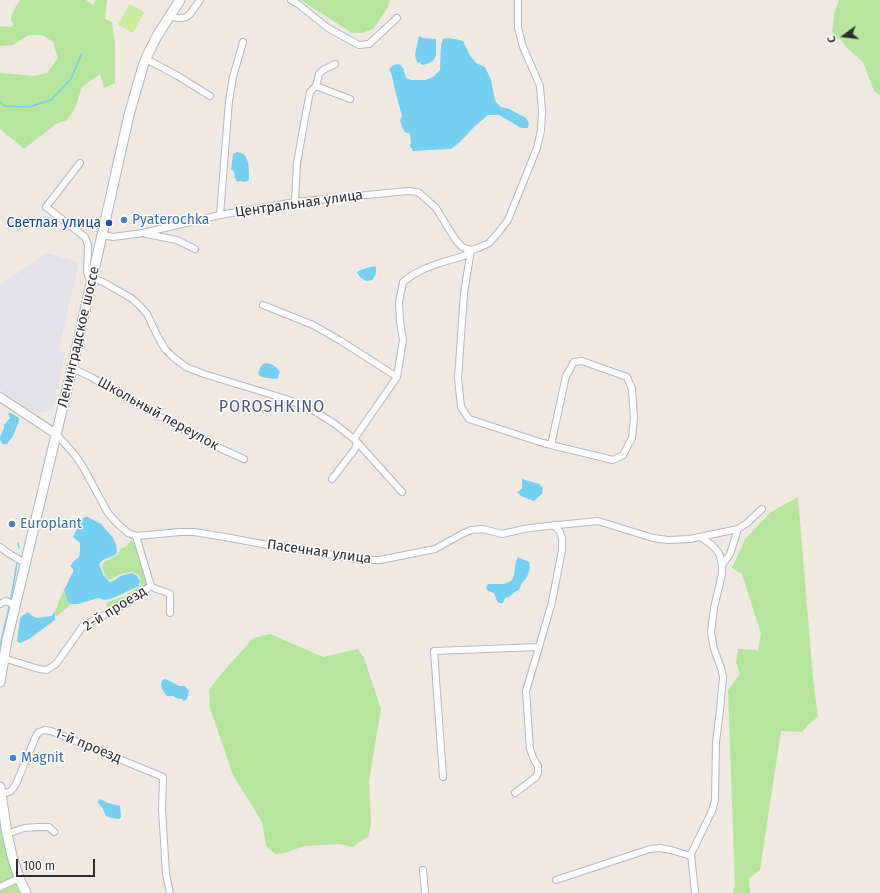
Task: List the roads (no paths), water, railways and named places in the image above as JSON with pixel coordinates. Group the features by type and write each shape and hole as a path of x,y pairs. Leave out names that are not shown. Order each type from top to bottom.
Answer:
{"main road":[{"name":"Ленинградское шоссе","path":"0,682 6,640 72,368 130,115 146,59 157,36 180,0"},
{"path":"0,791 12,856 19,878 26,893"}],"street":[{"path":"170,15 176,18 186,17 200,0"},
{"path":"292,0 328,28 349,41 359,45 369,44 397,18"},
{"path":"332,479 356,448 355,440 397,377 402,340 399,302 403,282 426,268 464,256 471,250 489,243 508,220 537,148 541,130 542,112 540,86 522,47 518,28 518,0"},
{"path":"220,215 229,101 243,42"},
{"path":"146,59 178,76 210,96"},
{"path":"295,202 298,163 310,92 316,86 319,74 323,70 335,64"},
{"path":"316,86 350,99"},
{"path":"80,163 46,207 87,240 87,272 92,281 104,282 126,295 140,306 147,314 165,349 186,367 286,399 311,410 335,424 355,440 402,492"},
{"name":"Центральная улица","path":"103,235 113,237 143,233 220,215 295,202 408,191 418,192 436,208 455,239 462,246 471,250"},
{"path":"143,233 177,240 195,249"},
{"path":"471,250 464,293 458,378 461,407 469,419 551,445 613,460 623,455 632,438 634,418 632,389 627,377 582,361 574,362 566,376 551,445"},
{"path":"263,305 313,325 397,377"},
{"name":"Школьный переулок","path":"72,368 91,377 153,413 213,445 244,459"},
{"path":"0,397 56,434 83,466 108,513 128,533 136,536 151,586 170,594 170,613"},
{"name":"Пасечная улица","path":"136,536 162,533 194,532 362,560 376,560 435,549 472,530 483,529 502,534 524,529 598,521 653,538 668,540 690,539 738,529 762,509"},
{"path":"515,793 536,777 538,773 538,766 530,749 526,691 552,602 562,550 562,538 560,532 554,525"},
{"path":"722,565 730,554 738,529"},
{"path":"695,893 691,854 712,811 715,800 716,742 723,677 714,649 711,632 714,608 722,574 722,565 720,556 716,549 702,537"},
{"path":"0,547 25,562"},
{"path":"0,553 8,553"},
{"name":"2-й проезд","path":"3,658 47,670 56,664 83,626 126,604 151,586"},
{"path":"0,604 6,601 15,605"},
{"path":"443,777 434,651 539,647"},
{"name":"1-й проезд","path":"0,791 11,791 16,784 36,736 39,732 45,730 51,731 163,777 162,810 166,874 170,893"},
{"path":"7,834 24,828 38,827 49,827 54,832"},
{"path":"556,880 650,849 660,848 691,856"},
{"path":"423,870 425,893"},
{"path":"0,887 19,878"}],"water":[{"path":"419,36 423,38 436,39 436,56 433,61 423,65 420,64 421,62 418,63 415,54"},
{"path":"447,38 463,41 469,54 476,63 485,67 491,80 496,102 501,107 509,109 526,118 529,123 528,128 521,128 499,115 488,115 451,149 413,151 410,146 410,134 405,132 402,127 400,120 402,116 389,69 394,65 399,64 403,68 406,78 411,80 425,80 433,77 440,70 441,45 443,39"},
{"path":"237,152 245,155 248,162 248,181 237,182 234,172 231,169 233,154"},
{"path":"375,266 376,274 372,280 366,281 357,273 358,271"},
{"path":"265,363 276,367 280,372 277,379 261,377 258,373 261,366"},
{"path":"8,413 11,413 19,418 19,421 13,436 7,444 3,444 0,437 4,425 10,418"},
{"path":"522,479 539,484 543,488 542,494 534,501 521,496 517,492 522,489"},
{"path":"88,517 101,524 116,544 117,552 115,555 103,560 99,564 104,576 110,582 120,576 132,573 137,576 140,581 139,586 113,598 105,600 98,598 78,604 71,604 68,602 64,590 73,572 73,569 70,566 79,557 80,553 80,543 73,537 82,519"},
{"path":"518,557 529,562 530,568 527,577 519,590 505,598 503,603 499,603 494,593 488,591 486,588 488,584 504,584 512,580"},
{"path":"28,612 32,616 38,618 51,616 55,612 55,620 29,639 20,643 17,641 20,619"},
{"path":"164,679 179,686 185,686 189,691 187,699 184,701 173,696 167,696 162,689 161,684"},
{"path":"100,799 120,806 121,817 119,819 106,816 102,807 98,803"}],"waterway":[{"path":"0,102 5,106 29,107 51,100 71,79 81,55"},
{"path":"18,543 19,548"},
{"path":"11,598 17,563"},
{"path":"0,646 9,607"}],"place":[{"name":"Pyaterochka","path":"124,220"},
{"name":"Светлая улица","path":"109,223"},
{"name":"Europlant","path":"12,524"},
{"name":"Magnit","path":"13,758"}],"district":[{"name":"POROSHKINO","path":"272,408"}]}
